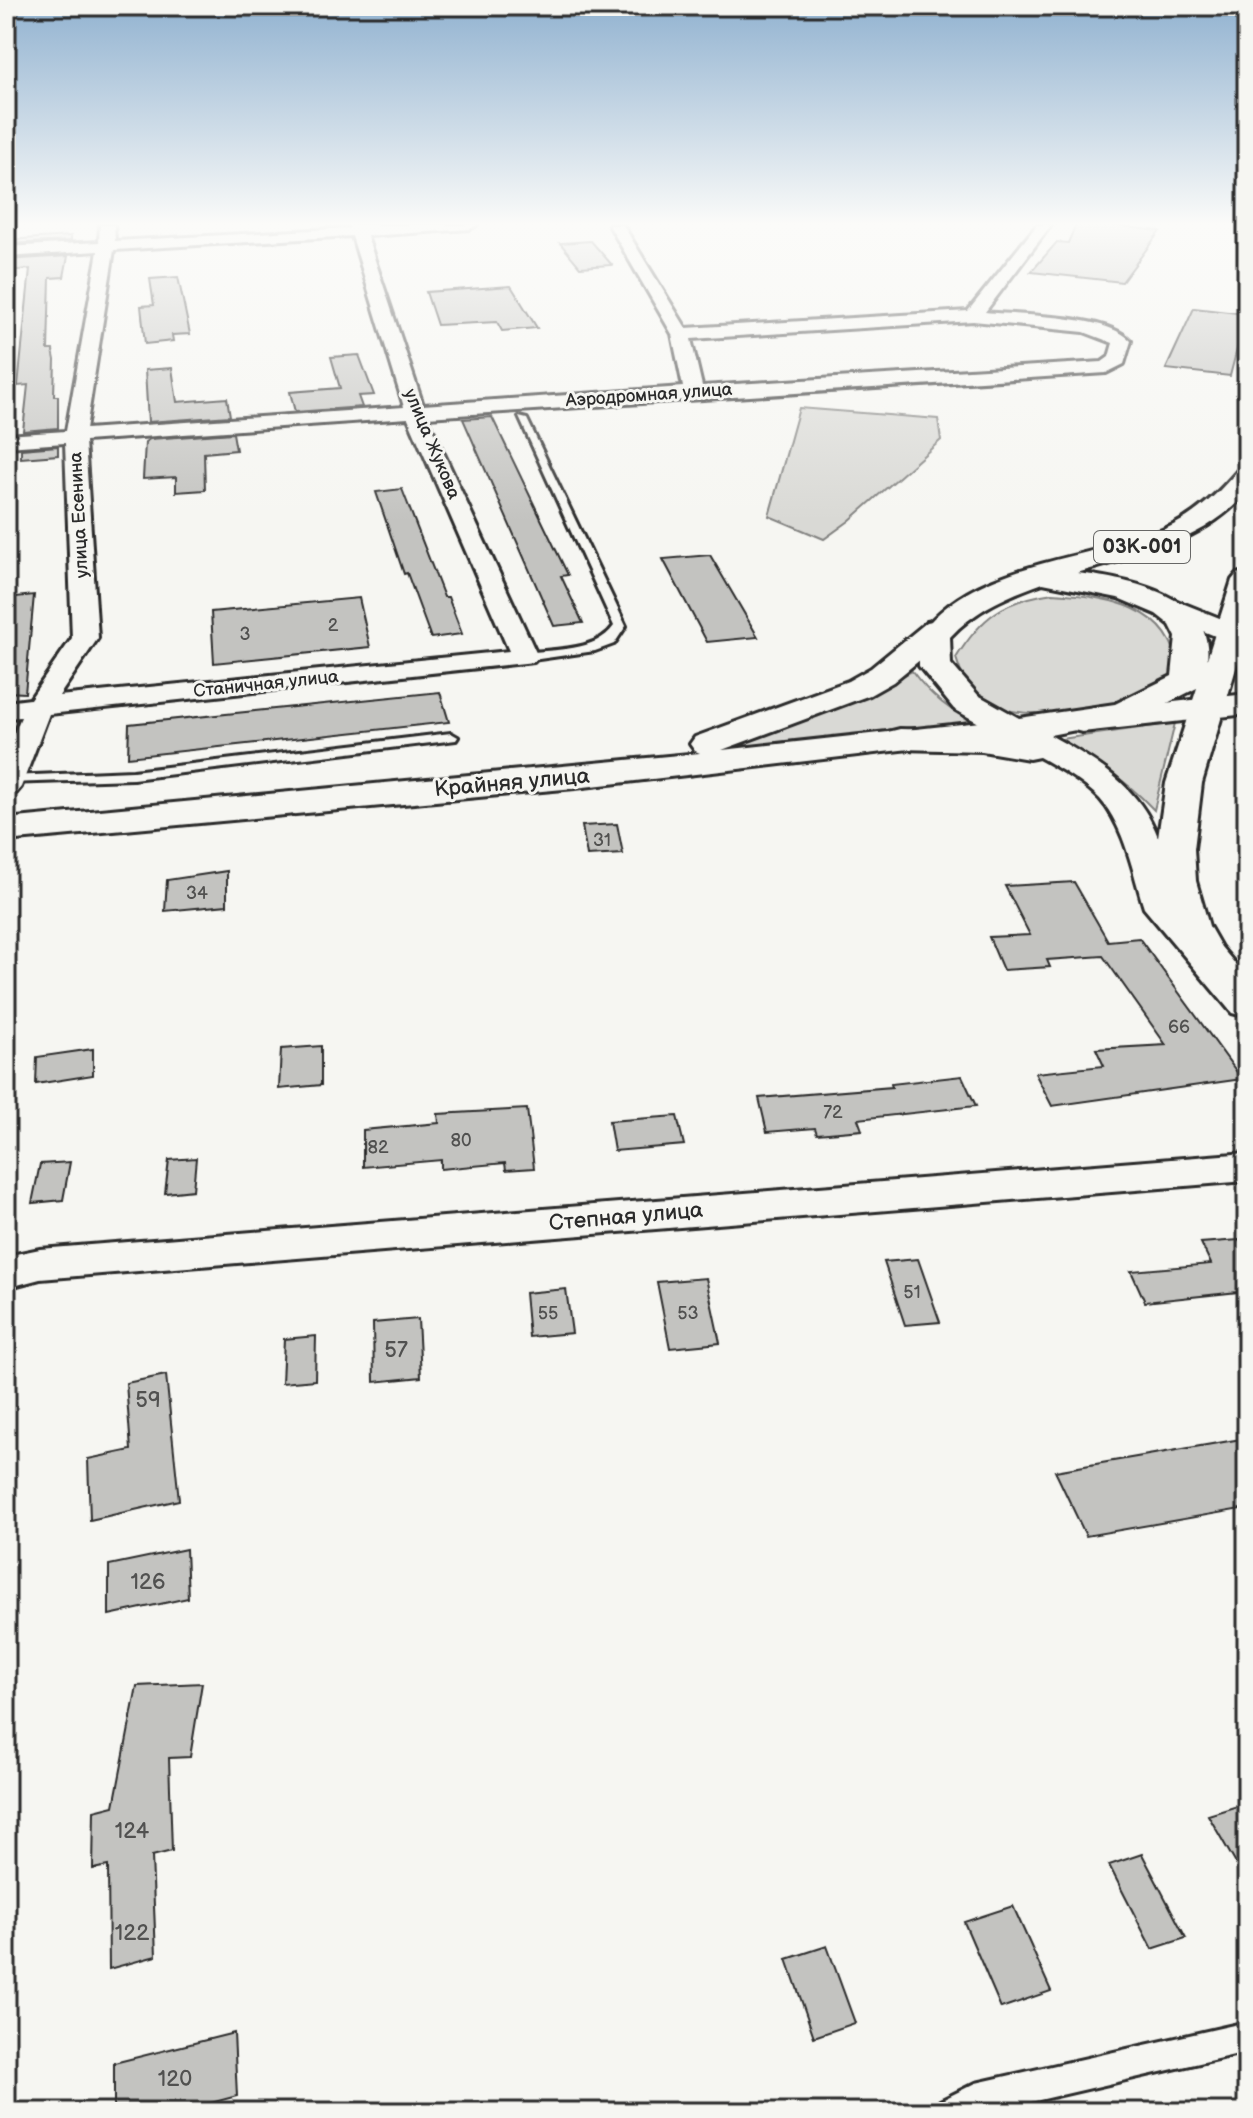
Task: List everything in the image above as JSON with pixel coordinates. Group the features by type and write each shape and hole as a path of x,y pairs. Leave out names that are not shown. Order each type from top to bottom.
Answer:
{"main road":[{"name":"03К-001","path":"575,777 680,754 814,707 882,675 966,603 1015,582 1137,549 1173,535 1213,514 1247,475"},
{"path":"1201,946 1184,917 1177,889 1175,839 1178,812 1210,695 1238,637 1247,580"},
{"name":"03К-001","path":"1015,582 1084,581 1136,594 1238,637"},
{"path":"1136,594 1179,616 1190,632 1210,695"},
{"path":"938,629 932,659 937,675 966,702 1077,764 1112,791 1134,822 1164,908 1201,946 1247,1004"},
{"path":"1066,724 1115,715 1158,701 1187,680 1193,647"},
{"path":"1066,724 1210,695 1247,704"},
{"name":"Крайняя улица","path":"6,830 575,777 900,739 1066,724"},
{"path":"900,739 1011,744 1077,764"}],"street":[{"name":"улица Есенина","path":"8,784 38,708 85,638 75,437 93,324"},
{"name":"улица Жукова","path":"387,324 415,411 525,657"},
{"path":"675,324 681,334 694,392"},
{"path":"681,334 846,324"},
{"name":"Аэродромная улица","path":"6,441 694,392 1106,367 1118,360 1122,341 1106,332 1038,324"},
{"name":"Станичная улица","path":"6,710 525,657"},
{"name":"Степная улица","path":"6,1272 40,1264 1247,1167"}],"lane":[{"path":"522,419 620,626 610,641 590,648 525,657"},
{"path":"8,784 133,775 451,737"},
{"path":"951,2112 976,2099 1247,2037"}],"shaded area":[{"path":"799,408 938,419 941,440 849,521 824,539 769,516"},
{"path":"1053,593 1094,597 1134,609 1164,632 1174,649 1178,671 1135,700 1086,711 1025,713 1006,710 975,696 956,658 965,644 985,621 1007,606"},
{"path":"912,671 942,703 980,727 676,761 847,705"},
{"path":"1175,723 1154,810 1105,768 1047,741"}],"building":[{"path":"24,324 49,324 48,350 53,350 55,360 54,396 58,396 58,428 23,431 28,385 18,386"},
{"path":"143,324 188,324 190,334 172,335 173,341 145,344"},
{"path":"498,324 534,324 537,328 502,331"},
{"path":"1187,324 1243,324 1230,376 1166,369"},
{"path":"359,355 374,395 358,396 362,407 295,412 290,392 340,388 331,357"},
{"path":"172,368 177,402 227,398 230,416 148,422 145,370"},
{"path":"492,417 568,575 561,576 583,623 554,626 463,419"},
{"path":"233,433 236,450 204,453 205,490 176,492 176,477 143,479 145,442 150,439"},
{"path":"58,446 58,455 21,458 21,449"},
{"path":"402,489 444,597 448,597 462,634 431,638 407,573 404,574 376,492"},
{"path":"710,555 758,637 707,642 663,559"},
{"path":"34,595 25,693 6,692 6,598"},
{"path":"359,598 370,647 214,663 211,612"},
{"path":"440,692 449,722 128,757 129,724"},
{"path":"617,824 623,854 587,856 582,826"},
{"path":"227,871 227,905 165,911 167,880"},
{"path":"1074,882 1108,941 1139,938 1242,1079 1052,1106 1035,1073 1104,1066 1096,1049 1166,1045 1103,956 1047,960 1050,967 1003,970 989,937 1030,935 1005,886"},
{"path":"321,1046 321,1085 279,1089 281,1049"},
{"path":"93,1049 93,1075 36,1084 37,1057"},
{"path":"962,1076 976,1106 858,1119 862,1130 817,1134 815,1128 767,1132 759,1098 892,1087 891,1084"},
{"path":"527,1109 534,1168 506,1170 505,1163 441,1169 441,1160 363,1167 363,1130 439,1123 438,1114"},
{"path":"677,1116 684,1145 614,1151 609,1121"},
{"path":"196,1158 193,1190 165,1193 169,1160"},
{"path":"70,1162 63,1200 32,1203 40,1164"},
{"path":"1239,1240 1247,1254 1247,1291 1145,1302 1131,1271 1211,1264 1201,1243"},
{"path":"918,1259 940,1322 905,1325 884,1262"},
{"path":"706,1278 720,1343 670,1348 657,1282"},
{"path":"566,1289 572,1333 529,1337 525,1293"},
{"path":"418,1319 421,1377 374,1382 373,1323"},
{"path":"316,1336 315,1380 282,1383 284,1339"},
{"path":"166,1375 179,1500 90,1520 88,1459 131,1450 126,1383"},
{"path":"1247,1438 1247,1508 1086,1536 1055,1471"},
{"path":"186,1549 188,1598 109,1615 109,1565"},
{"path":"202,1683 190,1757 169,1758 172,1851 152,1856 156,1956 109,1969 108,1866 93,1869 94,1811 114,1806 137,1686"},
{"path":"1247,1803 1247,1883 1208,1815"},
{"path":"1142,1854 1186,1938 1152,1949 1109,1865"},
{"path":"1013,1906 1051,1991 1001,2008 964,1922"},
{"path":"827,1946 855,2023 814,2037 787,1959"},
{"path":"234,2033 237,2096 177,2112 114,2112 114,2063"}]}
